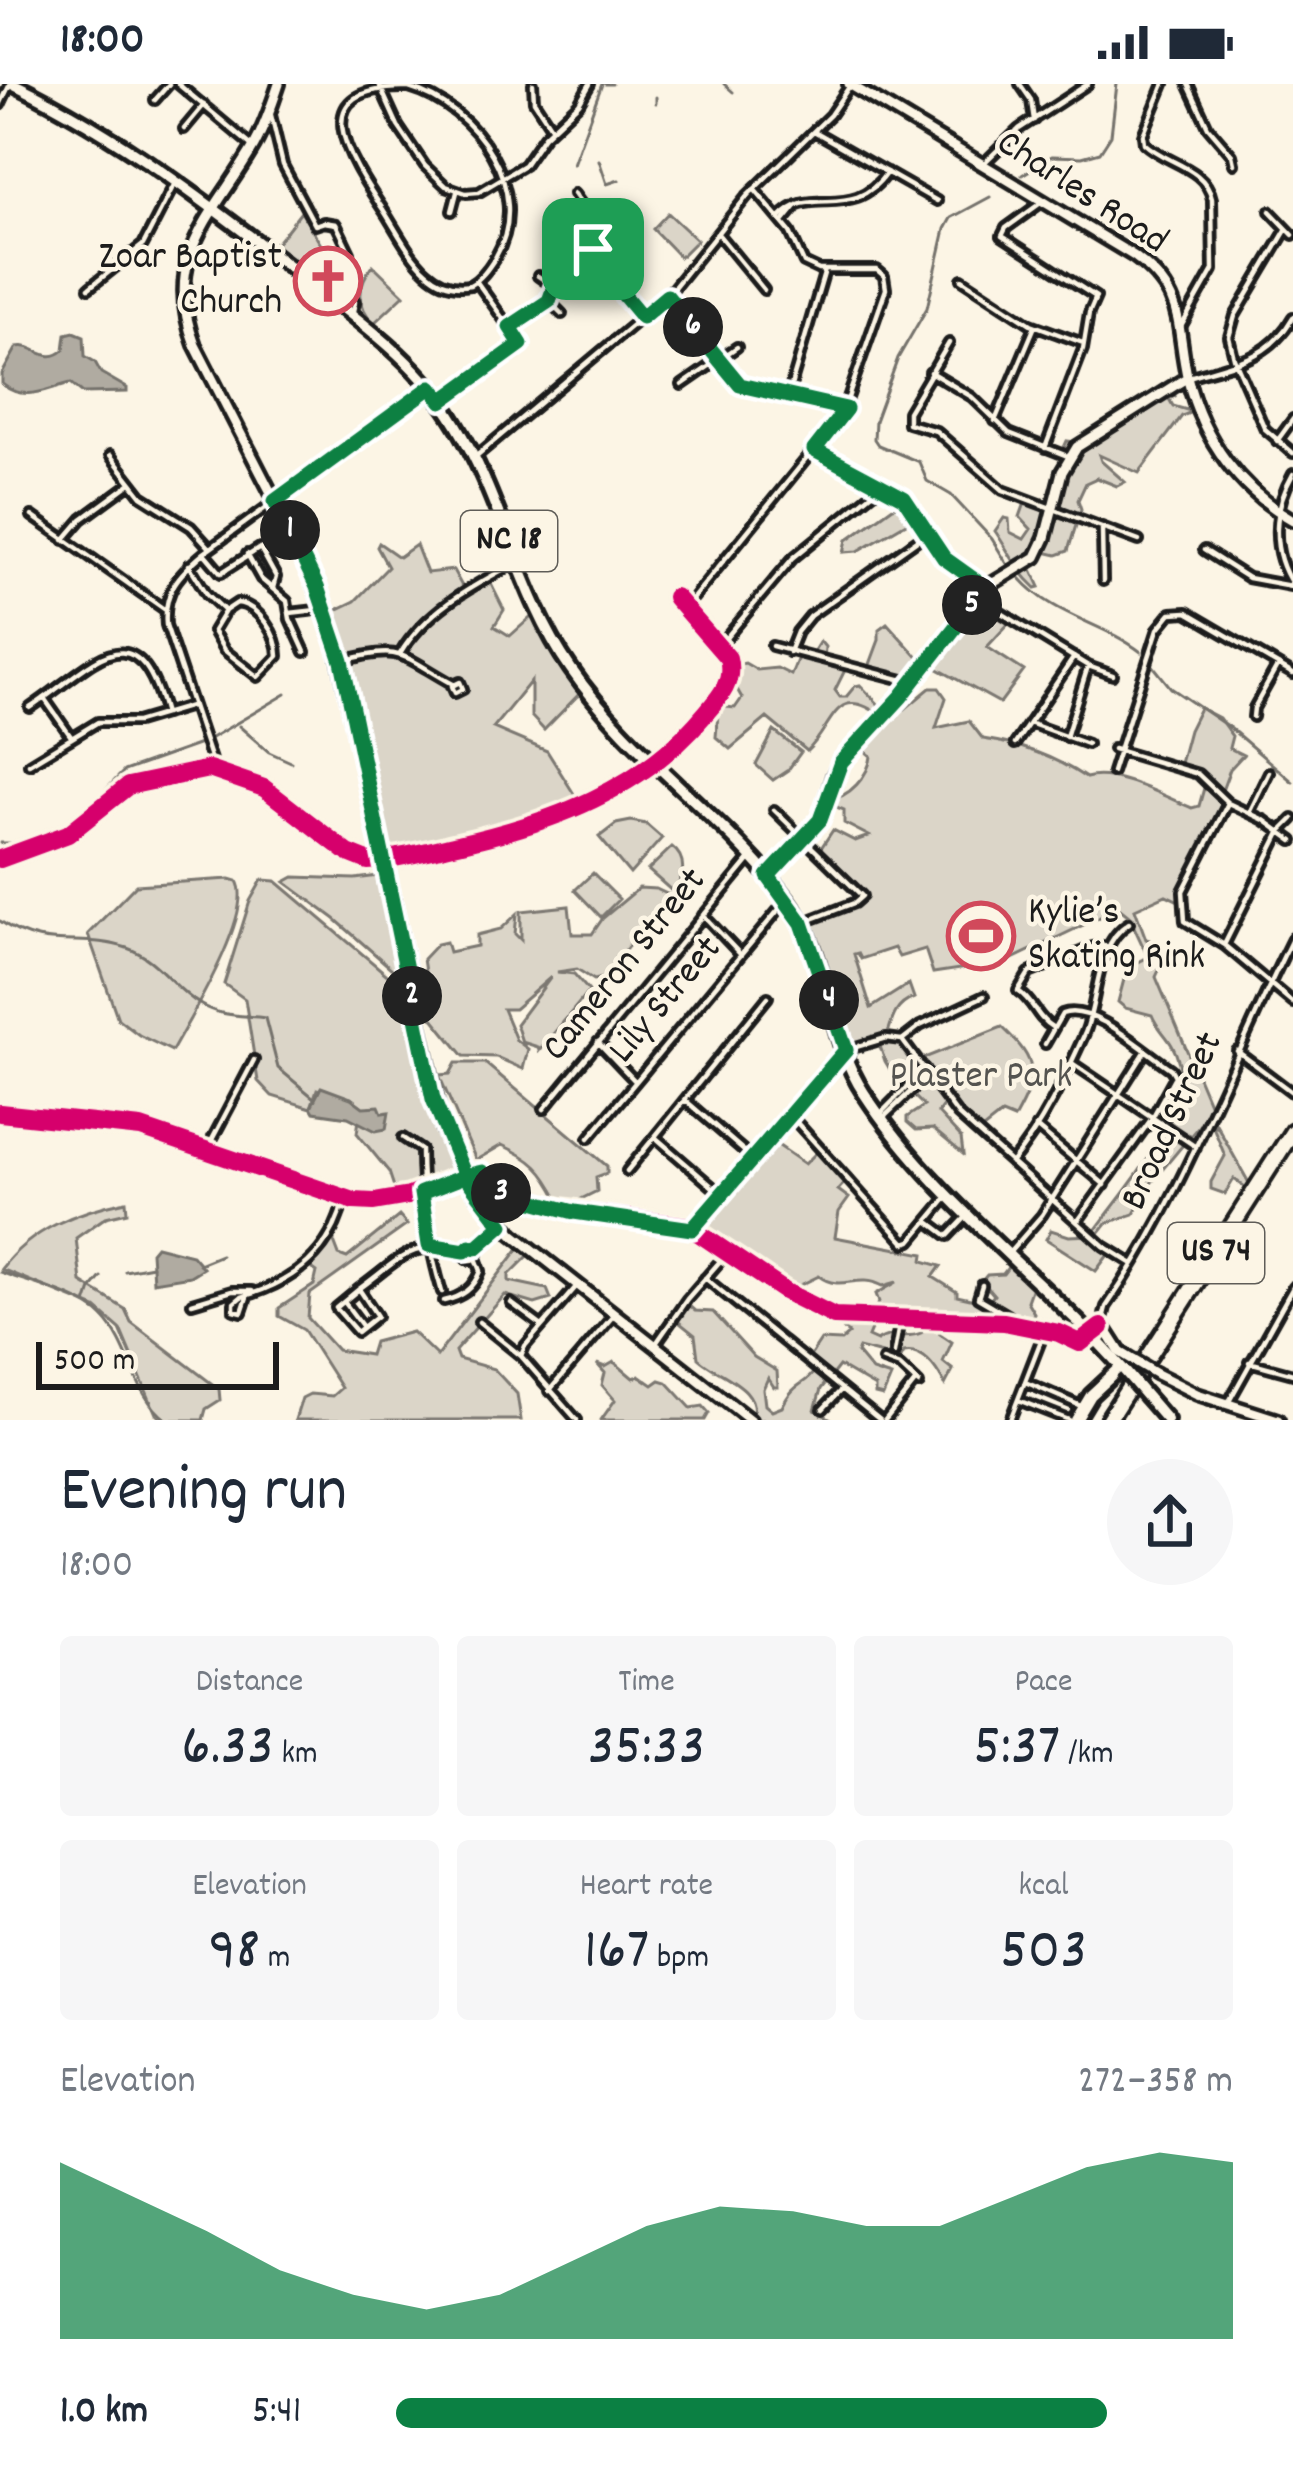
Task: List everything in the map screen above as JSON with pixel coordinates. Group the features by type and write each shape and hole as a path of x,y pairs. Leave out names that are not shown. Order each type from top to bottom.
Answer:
{"highway":[{"name":"US 74","path":"1108,1420 1293,1131"},
{"name":"US 74","path":"1118,1420 1136,1371 1293,1146"}],"main road":[{"name":"NC 18","path":"12,84 100,130 212,206 396,352 431,387 474,458 550,638 571,669 751,857 802,923 862,1092 969,1215 1136,1371 1147,1397 1165,1419"},
{"path":"1073,1420 1082,1407 1136,1371"}],"street":[{"path":"0,105 12,84"},
{"path":"155,100 169,84"},
{"path":"178,84 253,147"},
{"path":"279,84 253,147 212,206 186,263 186,319 326,609 342,661 433,1099 465,1176 502,1225 750,1420"},
{"path":"532,84 534,101 552,129"},
{"path":"380,87 434,177 457,192 478,192 524,165 590,84"},
{"path":"474,458 667,296 754,189 814,131 850,84"},
{"name":"Charles Road","path":"850,84 1149,268 1169,292 1182,325 1187,377 1228,468 1293,520"},
{"path":"1020,84 1031,100 1034,120"},
{"path":"982,165 1013,134 1088,84"},
{"path":"1164,84 1143,134 1144,143 1204,179 1211,194 1212,276 1182,325"},
{"path":"1188,84 1208,128 1232,155 1234,164"},
{"path":"380,87 409,88 441,100 476,132 502,179 508,223 498,252 477,282 461,287 427,272 352,163 339,125 343,110 360,95 380,87"},
{"path":"184,129 203,105"},
{"path":"270,111 283,165 308,214 315,225 336,224 350,253 350,263 339,273 355,302 351,315"},
{"path":"814,131 937,201"},
{"path":"781,220 797,205 858,199 887,172"},
{"path":"89,288 143,245 176,181"},
{"path":"685,608 846,409 885,294 884,276 872,268 825,270 804,263 781,220 754,189"},
{"path":"452,211 457,192"},
{"path":"574,194 593,223 598,264 642,317"},
{"path":"1042,202 1002,236 1096,297 1085,344 1045,448"},
{"path":"1270,211 1290,232 1232,322 1230,341 1265,429 1293,453"},
{"path":"718,234 764,290"},
{"path":"510,327 549,301 563,262 593,249"},
{"path":"788,396 825,270"},
{"path":"538,276 554,287"},
{"path":"962,279 1035,326 1085,344"},
{"path":"442,401 521,344 477,282"},
{"path":"667,296 740,385 846,409"},
{"path":"549,301 562,314"},
{"path":"768,876 820,820 837,767 913,682 977,598 1036,557 1070,457 1096,433 1187,377 1275,345 1293,317"},
{"path":"995,421 1035,326"},
{"path":"949,343 906,420 936,431 993,485 1138,541"},
{"path":"682,385 737,347"},
{"path":"930,372 963,391 1009,433 1070,457"},
{"path":"214,770 170,640 165,609 172,586 207,551 431,387"},
{"path":"1277,441 1293,419"},
{"path":"814,450 904,498 944,558 986,588"},
{"path":"110,455 142,496 195,530 221,573 256,548 263,550 276,577 273,588"},
{"path":"1204,550 1248,578 1293,585 1277,551 1280,512 1293,474"},
{"path":"64,540 82,519 131,483"},
{"path":"720,645 793,558 881,486"},
{"path":"32,516 165,609"},
{"path":"1102,529 1103,581"},
{"path":"790,652 810,616 926,533"},
{"path":"247,554 261,579 283,595 305,652"},
{"path":"400,654 448,601 518,562"},
{"path":"189,566 225,611"},
{"path":"0,859 68,834 128,786 190,771 214,770 264,788 351,855 368,861 546,821 622,786 686,735 724,690 731,670 720,645 675,597"},
{"path":"977,598 1088,666 1113,675"},
{"path":"237,602 249,604 274,637 278,656 261,675 249,671 216,639 214,626 225,611 237,602"},
{"path":"290,613 326,609"},
{"path":"1112,772 1155,637 1171,613 1187,612 1293,674"},
{"path":"772,646 913,682"},
{"path":"342,661 377,651 400,654 453,684"},
{"path":"30,708 100,658 122,652 133,653 148,664 165,714"},
{"path":"1015,744 1074,657"},
{"path":"1253,717 1278,665"},
{"path":"1066,737 1088,666"},
{"path":"44,698 72,739"},
{"path":"29,764 98,722 137,722 191,706"},
{"path":"1029,723 1087,744"},
{"path":"1117,749 1198,774 1228,803 1293,841"},
{"path":"1249,813 1269,772"},
{"path":"1228,803 1183,891 1187,925 1224,945 1293,1004"},
{"path":"774,810 862,896 802,923"},
{"path":"1224,945 1281,831 1293,819"},
{"name":"Cameron Street","path":"544,1109 751,857"},
{"name":"Lily Street","path":"589,1138 787,899"},
{"path":"703,915 740,954"},
{"path":"1010,1163 1036,1127 1070,1062 1091,1015 1108,946 1117,930 1129,923"},
{"name":"Broad Street","path":"1096,1331 1196,1147 1293,937"},
{"path":"1052,1027 1037,1017 1018,992 1029,973 1093,946 1108,946"},
{"path":"692,1229 846,1050 886,1038 902,1040 920,1026 984,996"},
{"path":"627,1171 768,997"},
{"path":"1045,1044 1066,1011 1091,1015 1175,1076 1152,1118 1077,1222"},
{"path":"902,1040 958,1115 1104,1246 1133,1264"},
{"path":"598,1042 635,1081"},
{"path":"1237,1051 1293,1093"},
{"path":"1009,1253 1052,1198 1145,1052"},
{"path":"206,1151 254,1060"},
{"path":"1070,1062 1196,1147"},
{"path":"881,1116 926,1073"},
{"path":"685,1100 752,1158"},
{"path":"0,1113 130,1126 344,1199 374,1202 421,1193 482,1172 503,1193 574,1212 692,1229 786,1292 844,1318 1022,1324 1079,1343 1096,1331"},
{"path":"790,1115 908,1243 950,1195"},
{"path":"1036,1127 1106,1185"},
{"path":"655,1137 721,1194"},
{"path":"403,1138 421,1150 421,1193 442,1292"},
{"path":"247,1297 309,1265 323,1247 344,1199"},
{"path":"928,1220 948,1236 969,1215"},
{"path":"444,1300 463,1295 474,1283 481,1267 476,1248 502,1225"},
{"path":"359,1289 378,1314 353,1331 336,1308 344,1300 409,1252 429,1245 465,1251"},
{"path":"465,1251 476,1248"},
{"path":"465,1251 468,1259 476,1258"},
{"path":"654,1347 728,1251"},
{"path":"705,1278 883,1420 917,1383 900,1366 883,1360"},
{"path":"982,1285 978,1298 1022,1324"},
{"path":"521,1356 576,1287"},
{"path":"1227,1405 1293,1287"},
{"path":"191,1303 232,1291 257,1291"},
{"path":"511,1304 542,1326"},
{"path":"549,1391 613,1316"},
{"path":"894,1353 900,1319"},
{"path":"478,1322 521,1356 577,1420"},
{"path":"1010,1420 1046,1330"},
{"path":"1249,1362 1293,1374"},
{"path":"1136,1371 1278,1420"},
{"path":"1025,1382 1082,1407"},
{"path":"823,1409 842,1389"},
{"path":"1018,1400 1073,1420"}],"green space":[{"path":"301,212 323,248 306,275 272,249"},
{"path":"668,213 697,240 680,257 653,229"},
{"path":"373,265 404,295 374,323 361,295"},
{"path":"1173,391 1175,396 1169,399 1173,406 1187,410 1192,403 1199,409 1182,416 1139,473 1099,455 1125,482 1117,486 1097,478 1086,483 1068,551 1057,555 1040,551 1029,563 1040,587 1036,588 995,531 1004,518 1009,519 1010,532 1024,539 1031,529 1020,517 1026,500 1051,509 1069,457 1061,454 1067,441 1082,443"},
{"path":"909,503 918,516 858,551 844,552 847,540 893,507"},
{"path":"379,543 399,557 416,545 427,573 453,570 464,590 488,578 504,610 494,626 510,636 538,611 585,688 544,730 531,716 531,681 493,728 547,751 581,805 546,821 384,860 328,614 355,601 388,567"},
{"path":"977,603 1010,622 987,647 1024,671 1000,703 931,665"},
{"path":"887,623 923,663 911,678 869,667 879,629"},
{"name":"Plaster Park","path":"820,641 825,647 824,661 847,666 835,690 840,697 860,685 887,713 896,703 905,709 930,688 939,688 946,698 936,728 969,721 983,739 1037,752 1086,778 1111,777 1192,808 1199,806 1206,781 1179,767 1200,708 1219,718 1232,736 1229,748 1243,755 1230,769 1220,796 1228,803 1181,902 1166,895 1135,909 1146,939 1159,943 1161,966 1156,977 1212,1110 1152,1182 1134,1214 1107,1223 1095,1238 1111,1251 1096,1271 1046,1239 1051,1230 1069,1236 1092,1235 1152,1153 1176,1106 1181,1084 1173,1047 1152,1015 1118,1002 1127,968 1148,957 1129,916 1119,908 1006,962 933,973 925,949 899,957 894,948 861,959 854,954 871,1008 909,984 914,998 898,1009 887,1037 898,1038 917,1061 1002,1027 1029,1060 1031,1080 1014,1119 1002,1114 978,1133 947,1101 938,1113 961,1138 963,1154 933,1129 916,1130 907,1122 907,1117 924,1106 910,1092 927,1076 924,1071 903,1091 878,1040 846,1050 802,923 862,897 817,854 833,830 855,841 869,836 844,823 844,810 827,803 862,778 871,756 858,745 883,717 867,707 845,705 807,751 767,718 730,749 716,737 718,714 726,707 735,708 742,698 730,677 735,665 777,668 791,675 799,655 810,657"},
{"path":"774,731 801,752 773,780 756,765"},
{"path":"616,824 646,824 662,838 630,874 599,837"},
{"path":"672,847 683,868 673,892 648,870"},
{"path":"593,873 619,899 601,917 575,890"},
{"path":"387,875 410,985 285,882 294,877"},
{"path":"262,880 276,881 411,995 433,1099 465,1176 398,1199 389,1172 357,1133 361,1106 351,1098 317,1089 311,1108 272,1096 258,1081 245,999 224,984 250,901"},
{"path":"237,881 240,896 229,940 172,1051 118,1019 88,934 136,885"},
{"path":"639,888 669,895 603,978 594,980 577,969 557,972 574,974 589,991 539,1051 522,1042 516,1024 551,977 514,1009 503,1009 516,1040 528,1049 523,1069 496,1057 464,1056 432,1017 423,959 437,944 446,942 449,952 477,946 477,935 501,929 517,914 515,934 521,940 521,911 569,906 572,934 592,934 603,918"},
{"path":"456,1063 485,1063 607,1166 607,1173 596,1177 597,1191 571,1204 559,1200 536,1166 502,1145 476,1160 439,1075 450,1074"},
{"path":"1215,1122 1249,1190 1234,1179 1225,1194 1211,1189 1225,1156"},
{"path":"769,1139 805,1164 820,1149 848,1179 838,1190 849,1198 839,1212 835,1237 924,1254 923,1261 941,1266 933,1277 957,1296 988,1303 994,1295 982,1281 987,1275 1003,1274 1012,1262 1033,1284 1027,1301 1034,1313 1026,1326 873,1318 879,1302 876,1294 897,1282 883,1286 865,1281 835,1283 819,1276 786,1292 713,1239 694,1231 695,1223"},
{"path":"126,1201 127,1212 106,1217 76,1238 81,1282 125,1309 131,1322 219,1389 220,1400 206,1409 203,1420 162,1420 156,1414 120,1329 96,1308 1,1269 26,1243 57,1224"},
{"path":"399,1216 407,1225 310,1294 308,1318 337,1350 370,1355 374,1342 412,1332 437,1356 520,1247 529,1255 509,1275 509,1281 547,1289 551,1299 535,1304 505,1295 455,1351 458,1359 494,1369 517,1394 521,1420 295,1420 302,1398 332,1396 341,1388 304,1330 279,1316 279,1308 314,1285 317,1272 310,1267 331,1234 339,1255 347,1258"},
{"path":"686,1303 695,1311 713,1312 754,1357 777,1371 778,1387 768,1378 763,1389 765,1405 772,1411 782,1407 816,1369 807,1361 821,1340 841,1341 849,1334 831,1317 875,1320 868,1337 877,1341 937,1326 952,1342 943,1362 953,1370 945,1385 934,1366 918,1353 904,1352 898,1363 859,1348 857,1353 872,1371 891,1377 883,1396 839,1366 821,1389 815,1410 833,1420 751,1420 754,1409 745,1391 698,1358 695,1335 675,1319"},
{"path":"614,1362 633,1378 640,1376 653,1385 667,1382 691,1408 703,1406 709,1413 705,1420 601,1420 615,1400 602,1385 605,1373 597,1364 605,1367"}],"shaded area":[{"path":"66,334 84,336 85,356 127,392 83,393 71,383 27,394 2,384 2,374 17,347 52,356 64,350"},
{"path":"321,1087 363,1107 379,1106 382,1113 389,1112 386,1129 376,1131 348,1117 314,1112 311,1107"},
{"path":"156,1246 192,1255 203,1268 190,1276 153,1282 151,1252"}],"waterway":[{"path":"573,164 602,84"},
{"path":"605,84 612,84"},
{"path":"724,84 733,92"},
{"path":"1022,175 1052,156 1100,152 1111,135 1117,84"},
{"path":"656,97 656,103"},
{"path":"599,160 607,184 619,180"},
{"path":"990,197 951,218 945,229 927,308 898,358 875,421 874,439 919,462 927,481 951,495 992,539 1009,567"},
{"path":"1020,578 1048,602 1141,652"},
{"path":"1151,663 1171,688 1230,728 1293,782"},
{"path":"206,741 286,694"},
{"path":"239,726 269,752 291,762"},
{"path":"0,843 20,843 61,830 124,771 203,743"},
{"path":"0,847 0,852"},
{"path":"0,921 33,937 127,948 148,959 209,1009 265,1018 278,1068 314,1098"},
{"path":"199,1264 221,1255"},
{"path":"125,1271 152,1266"},
{"path":"0,1272 94,1309 113,1329 139,1385 167,1420"},
{"path":"86,1304 101,1277"}],"cycle path":[{"path":"0,859 68,834 128,786 209,769 264,788 348,853 368,861 493,836 560,814 653,763 680,741 724,689 728,658 675,597"},
{"path":"0,1113 141,1128 354,1201 409,1196 482,1172 503,1193 561,1209 688,1226 786,1292 834,1316 1004,1322 1059,1333 1080,1343 1101,1327"}],"place":[{"name":"Zoar Baptist Church","path":"328,281"},
{"name":"Kylie’s Skating Rink","path":"981,936"}],"route":[{"path":"593,249 563,262 549,301 510,327 521,344 442,401 431,387 275,501 302,551 342,661 433,1099 465,1176 421,1193 429,1245 465,1251 476,1248 502,1225 465,1176 474,1172 485,1174 503,1193 562,1209 692,1229 846,1050 802,923 768,876 820,820 841,762 901,697 986,588 944,558 904,498 814,450 846,409 740,385 667,296 642,317 598,264 593,249"}]}
